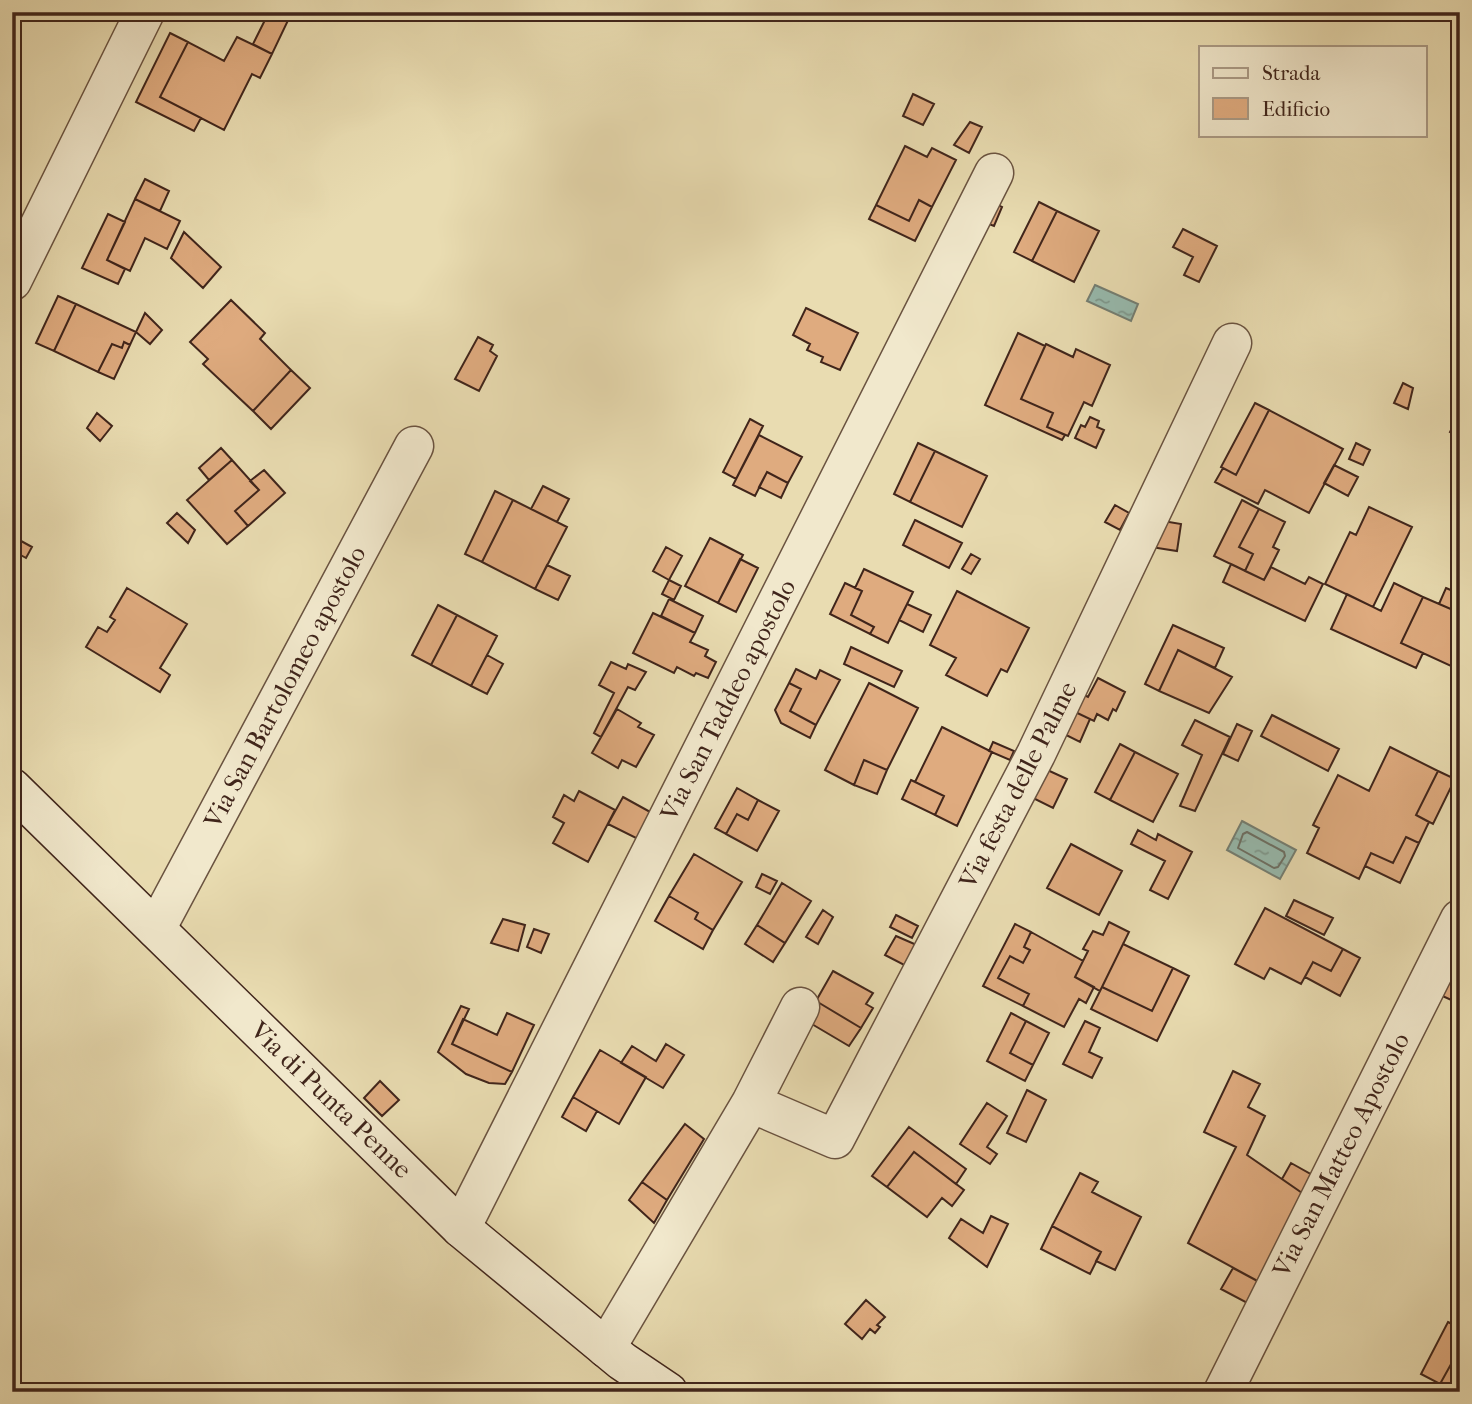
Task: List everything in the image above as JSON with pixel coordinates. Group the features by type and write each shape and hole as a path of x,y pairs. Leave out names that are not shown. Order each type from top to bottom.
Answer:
{"street":[{"path":"12,281 145,12"},
{"name":"Via San Taddeo apostolo","path":"461,1228 994,173"},
{"name":"Via festa delle Palme","path":"751,1103 835,1139 1036,754 1232,342"},
{"name":"Via San Bartolomeo apostolo","path":"156,929 414,446"},
{"name":"Via di Punta Penne","path":"12,788 461,1228 606,1348 668,1392"},
{"name":"Via San Matteo Apostolo","path":"1223,1392 1460,919"},
{"path":"606,1348 751,1103 800,1007"}],"water":[{"path":"1095,285 1138,304 1131,321 1087,301"},
{"path":"1242,821 1296,850 1280,879 1227,850"}],"building":[{"path":"269,12 278,15 280,12 292,12 272,54 253,44"},
{"path":"170,33 188,42 160,97 201,118 194,131 136,102"},
{"path":"237,37 272,54 260,78 252,74 224,130 160,97 188,42 224,61"},
{"path":"913,94 934,104 923,125 903,116"},
{"path":"970,122 982,127 969,153 954,145"},
{"path":"905,146 927,157 932,148 956,160 932,207 919,200 909,221 876,205"},
{"path":"145,179 169,191 160,211 135,199"},
{"path":"135,199 180,221 167,249 145,238 130,271 107,260"},
{"path":"919,200 932,207 915,241 869,219 876,205 909,221"},
{"path":"991,202 1002,207 994,226 981,221"},
{"path":"1039,202 1057,211 1032,261 1014,252"},
{"path":"1057,211 1099,231 1074,282 1032,261"},
{"path":"108,214 125,222 107,260 125,269 118,284 82,268"},
{"path":"1183,229 1217,246 1199,282 1184,275 1193,257 1173,247"},
{"path":"184,232 221,267 203,288 171,258"},
{"path":"58,296 76,304 54,351 36,343"},
{"path":"231,300 265,333 260,339 291,370 253,411 203,364 208,359 190,342"},
{"path":"76,304 136,332 130,345 124,342 122,348 112,344 98,372 54,351"},
{"path":"806,308 858,333 840,370 821,362 823,357 807,350 810,344 793,335"},
{"path":"145,313 162,330 150,344 136,332"},
{"path":"1018,333 1045,346 1021,399 1053,413 1047,427 1065,435 1062,440 985,405"},
{"path":"478,337 493,345 490,351 497,356 479,391 455,379"},
{"path":"124,342 130,345 114,379 98,372 112,344 122,348"},
{"path":"1046,344 1073,357 1076,349 1110,365 1092,406 1084,402 1068,436 1047,427 1053,413 1021,399"},
{"path":"291,370 310,388 271,429 253,411"},
{"path":"1403,383 1413,388 1408,409 1394,403"},
{"path":"1255,403 1269,410 1236,475 1221,467"},
{"path":"1269,410 1343,449 1309,513 1265,490 1258,504 1215,482 1223,468 1236,475"},
{"path":"97,413 112,426 100,441 87,428"},
{"path":"1460,413 1460,437 1450,432"},
{"path":"1090,417 1099,421 1097,427 1104,430 1096,448 1075,438 1081,425 1085,427"},
{"path":"750,419 763,426 736,479 723,472"},
{"path":"759,435 802,457 788,483 767,472 755,496 733,485"},
{"path":"918,443 935,451 910,502 894,494"},
{"path":"1356,443 1370,450 1363,465 1349,459"},
{"path":"221,448 232,460 209,480 199,468"},
{"path":"935,451 987,476 962,527 910,502"},
{"path":"232,460 259,490 235,511 248,526 227,544 187,500"},
{"path":"1334,465 1358,477 1348,496 1324,483"},
{"path":"264,470 285,493 248,526 235,511 259,490 250,481"},
{"path":"767,472 788,483 781,498 759,487"},
{"path":"543,486 569,499 557,522 531,509"},
{"path":"495,491 513,500 482,562 465,554"},
{"path":"513,500 567,527 535,589 482,562"},
{"path":"1242,500 1259,509 1239,547 1253,554 1245,571 1214,556"},
{"path":"1115,505 1129,513 1120,530 1105,522"},
{"path":"1369,507 1412,527 1373,607 1325,584 1350,532 1356,535"},
{"path":"1259,509 1285,522 1273,547 1279,550 1264,580 1245,571 1253,554 1239,547"},
{"path":"177,513 195,530 188,543 167,523"},
{"path":"915,520 962,543 949,568 903,545"},
{"path":"1163,521 1181,524 1177,551 1151,547"},
{"path":"12,536 32,547 26,558 17,553 12,561"},
{"path":"710,538 743,555 718,603 685,586"},
{"path":"666,547 682,556 669,580 653,571"},
{"path":"971,554 980,559 971,574 962,569"},
{"path":"740,559 758,568 736,612 718,603"},
{"path":"1231,564 1264,580 1271,567 1305,584 1309,577 1323,584 1305,621 1223,582"},
{"path":"547,565 570,576 558,600 535,589"},
{"path":"864,569 913,592 888,643 870,634 874,627 851,615 862,591 855,588"},
{"path":"669,580 681,586 674,600 662,594"},
{"path":"845,583 862,591 851,615 874,627 870,634 830,614"},
{"path":"1394,583 1423,597 1401,643 1423,653 1416,668 1331,629 1347,594 1381,611"},
{"path":"127,588 187,624 160,668 170,675 160,692 86,647 98,627 107,632 115,620 110,617"},
{"path":"1446,588 1460,594 1460,613 1439,604"},
{"path":"957,591 1029,628 1007,672 1001,669 987,696 946,675 956,658 930,645"},
{"path":"1423,597 1460,613 1460,646 1451,666 1401,643"},
{"path":"669,599 703,616 695,633 661,616"},
{"path":"907,604 931,615 923,632 899,620"},
{"path":"438,605 457,615 431,665 412,655"},
{"path":"653,613 695,633 690,642 708,650 705,656 716,662 708,678 696,673 694,676 677,667 674,673 633,653"},
{"path":"457,615 497,636 471,686 431,665"},
{"path":"1173,625 1224,648 1215,668 1178,650 1159,691 1145,684"},
{"path":"851,647 902,671 894,687 844,664"},
{"path":"1178,650 1232,677 1209,713 1159,691"},
{"path":"487,655 503,664 487,694 471,686"},
{"path":"611,662 626,669 628,664 646,672 635,690 628,687 601,737 594,733 614,693 599,685"},
{"path":"796,669 816,679 820,670 840,680 816,725 790,711 801,689 789,683"},
{"path":"1098,678 1125,692 1116,711 1113,709 1108,720 1097,714 1094,721 1071,710 1080,693 1088,697"},
{"path":"789,683 801,689 790,711 816,725 810,738 781,723 775,710"},
{"path":"869,683 918,708 887,770 864,760 854,785 825,770"},
{"path":"617,709 641,723 638,727 654,735 636,767 622,760 618,768 592,753"},
{"path":"1071,710 1090,719 1080,742 1060,732"},
{"path":"1272,715 1339,749 1328,771 1261,736"},
{"path":"1195,720 1230,737 1195,811 1180,806 1202,755 1182,745"},
{"path":"1237,724 1252,731 1238,761 1223,754"},
{"path":"942,727 992,752 957,826 935,815 944,796 915,782"},
{"path":"993,742 1014,751 1010,760 989,751"},
{"path":"1120,744 1135,752 1110,800 1095,792"},
{"path":"1390,747 1438,771 1416,815 1429,822 1419,843 1406,837 1393,863 1371,853 1359,879 1307,853 1319,828 1313,825 1338,775 1369,791"},
{"path":"1135,752 1178,774 1153,822 1110,800"},
{"path":"864,760 887,770 877,794 854,785"},
{"path":"1043,768 1067,779 1053,808 1029,796"},
{"path":"1438,771 1455,779 1433,824 1416,815"},
{"path":"911,780 944,796 935,815 902,799"},
{"path":"737,788 758,800 748,820 737,814 726,834 715,828"},
{"path":"579,791 615,810 588,862 553,843 564,823 553,817 564,795 574,801"},
{"path":"623,797 652,813 638,839 608,824"},
{"path":"758,800 779,811 757,851 726,834 737,814 748,820"},
{"path":"1138,830 1156,840 1158,834 1192,852 1168,899 1150,890 1165,861 1131,844"},
{"path":"1406,837 1419,843 1400,883 1365,866 1371,853 1393,863"},
{"path":"1071,844 1122,871 1099,915 1047,888"},
{"path":"694,854 742,882 713,930 695,919 698,913 669,896"},
{"path":"762,874 777,881 770,894 756,887"},
{"path":"782,883 811,901 785,943 757,925"},
{"path":"669,896 698,913 695,919 713,930 703,949 655,921"},
{"path":"1294,900 1333,918 1324,935 1286,916"},
{"path":"1265,908 1343,949 1331,971 1313,962 1301,984 1270,968 1264,979 1235,964"},
{"path":"823,910 833,917 818,944 806,937"},
{"path":"896,915 918,926 912,938 890,927"},
{"path":"503,919 525,925 518,951 491,943"},
{"path":"1109,922 1129,932 1100,991 1075,977 1088,951 1083,949 1093,931 1103,935"},
{"path":"1015,924 1031,932 1024,947 1030,950 1023,963 1010,956 998,978 1029,994 1023,1006 983,986"},
{"path":"757,925 785,943 773,962 745,944"},
{"path":"534,929 549,934 541,953 527,947"},
{"path":"1031,932 1083,961 1075,977 1094,987 1086,1003 1079,999 1064,1027 1023,1006 1029,994 998,978 1010,956 1023,963 1030,950 1024,947"},
{"path":"896,936 919,946 908,967 885,955"},
{"path":"1123,944 1173,968 1152,1011 1102,987"},
{"path":"1343,949 1360,958 1340,996 1305,977 1313,962 1331,971"},
{"path":"1460,951 1460,1004 1438,994"},
{"path":"1173,968 1189,976 1157,1041 1091,1009 1102,987 1152,1011"},
{"path":"833,971 873,993 866,1004 873,1008 861,1028 816,1001"},
{"path":"816,1001 861,1028 849,1046 805,1020"},
{"path":"461,1006 469,1009 452,1044 512,1072 505,1084 489,1083 466,1074 438,1052"},
{"path":"507,1013 534,1025 512,1072 452,1044 463,1019 497,1035"},
{"path":"1011,1013 1026,1021 1010,1053 1033,1065 1025,1081 987,1061"},
{"path":"1026,1021 1049,1033 1033,1065 1010,1053"},
{"path":"1085,1021 1100,1028 1089,1052 1102,1058 1092,1078 1063,1064"},
{"path":"666,1044 684,1055 663,1088 621,1063 632,1046 656,1061"},
{"path":"600,1050 646,1077 619,1124 573,1097"},
{"path":"1233,1071 1260,1084 1248,1107 1265,1116 1247,1155 1305,1195 1263,1284 1188,1243 1236,1147 1204,1132"},
{"path":"380,1081 399,1100 382,1116 364,1098"},
{"path":"1027,1090 1046,1100 1026,1142 1007,1133"},
{"path":"573,1097 597,1111 586,1131 562,1117"},
{"path":"987,1103 1007,1116 987,1147 997,1154 990,1164 960,1144"},
{"path":"685,1124 704,1139 667,1200 642,1182"},
{"path":"909,1127 966,1169 956,1184 914,1152 887,1187 872,1176"},
{"path":"914,1152 964,1190 952,1206 942,1198 927,1217 887,1187"},
{"path":"1291,1163 1314,1176 1305,1195 1282,1179"},
{"path":"1080,1173 1098,1182 1092,1192 1141,1217 1115,1270 1096,1261 1101,1252 1052,1226"},
{"path":"642,1182 667,1200 654,1223 629,1200"},
{"path":"991,1216 1008,1224 987,1267 949,1238 961,1219 983,1233"},
{"path":"1052,1226 1101,1252 1090,1274 1041,1249"},
{"path":"1233,1268 1263,1284 1251,1305 1221,1289"},
{"path":"866,1300 885,1317 877,1325 880,1327 875,1333 870,1329 862,1339 845,1324"},
{"path":"1448,1322 1460,1328 1460,1348 1440,1384 1421,1374"},
{"path":"1460,1348 1460,1392 1454,1392 1440,1384"}]}
